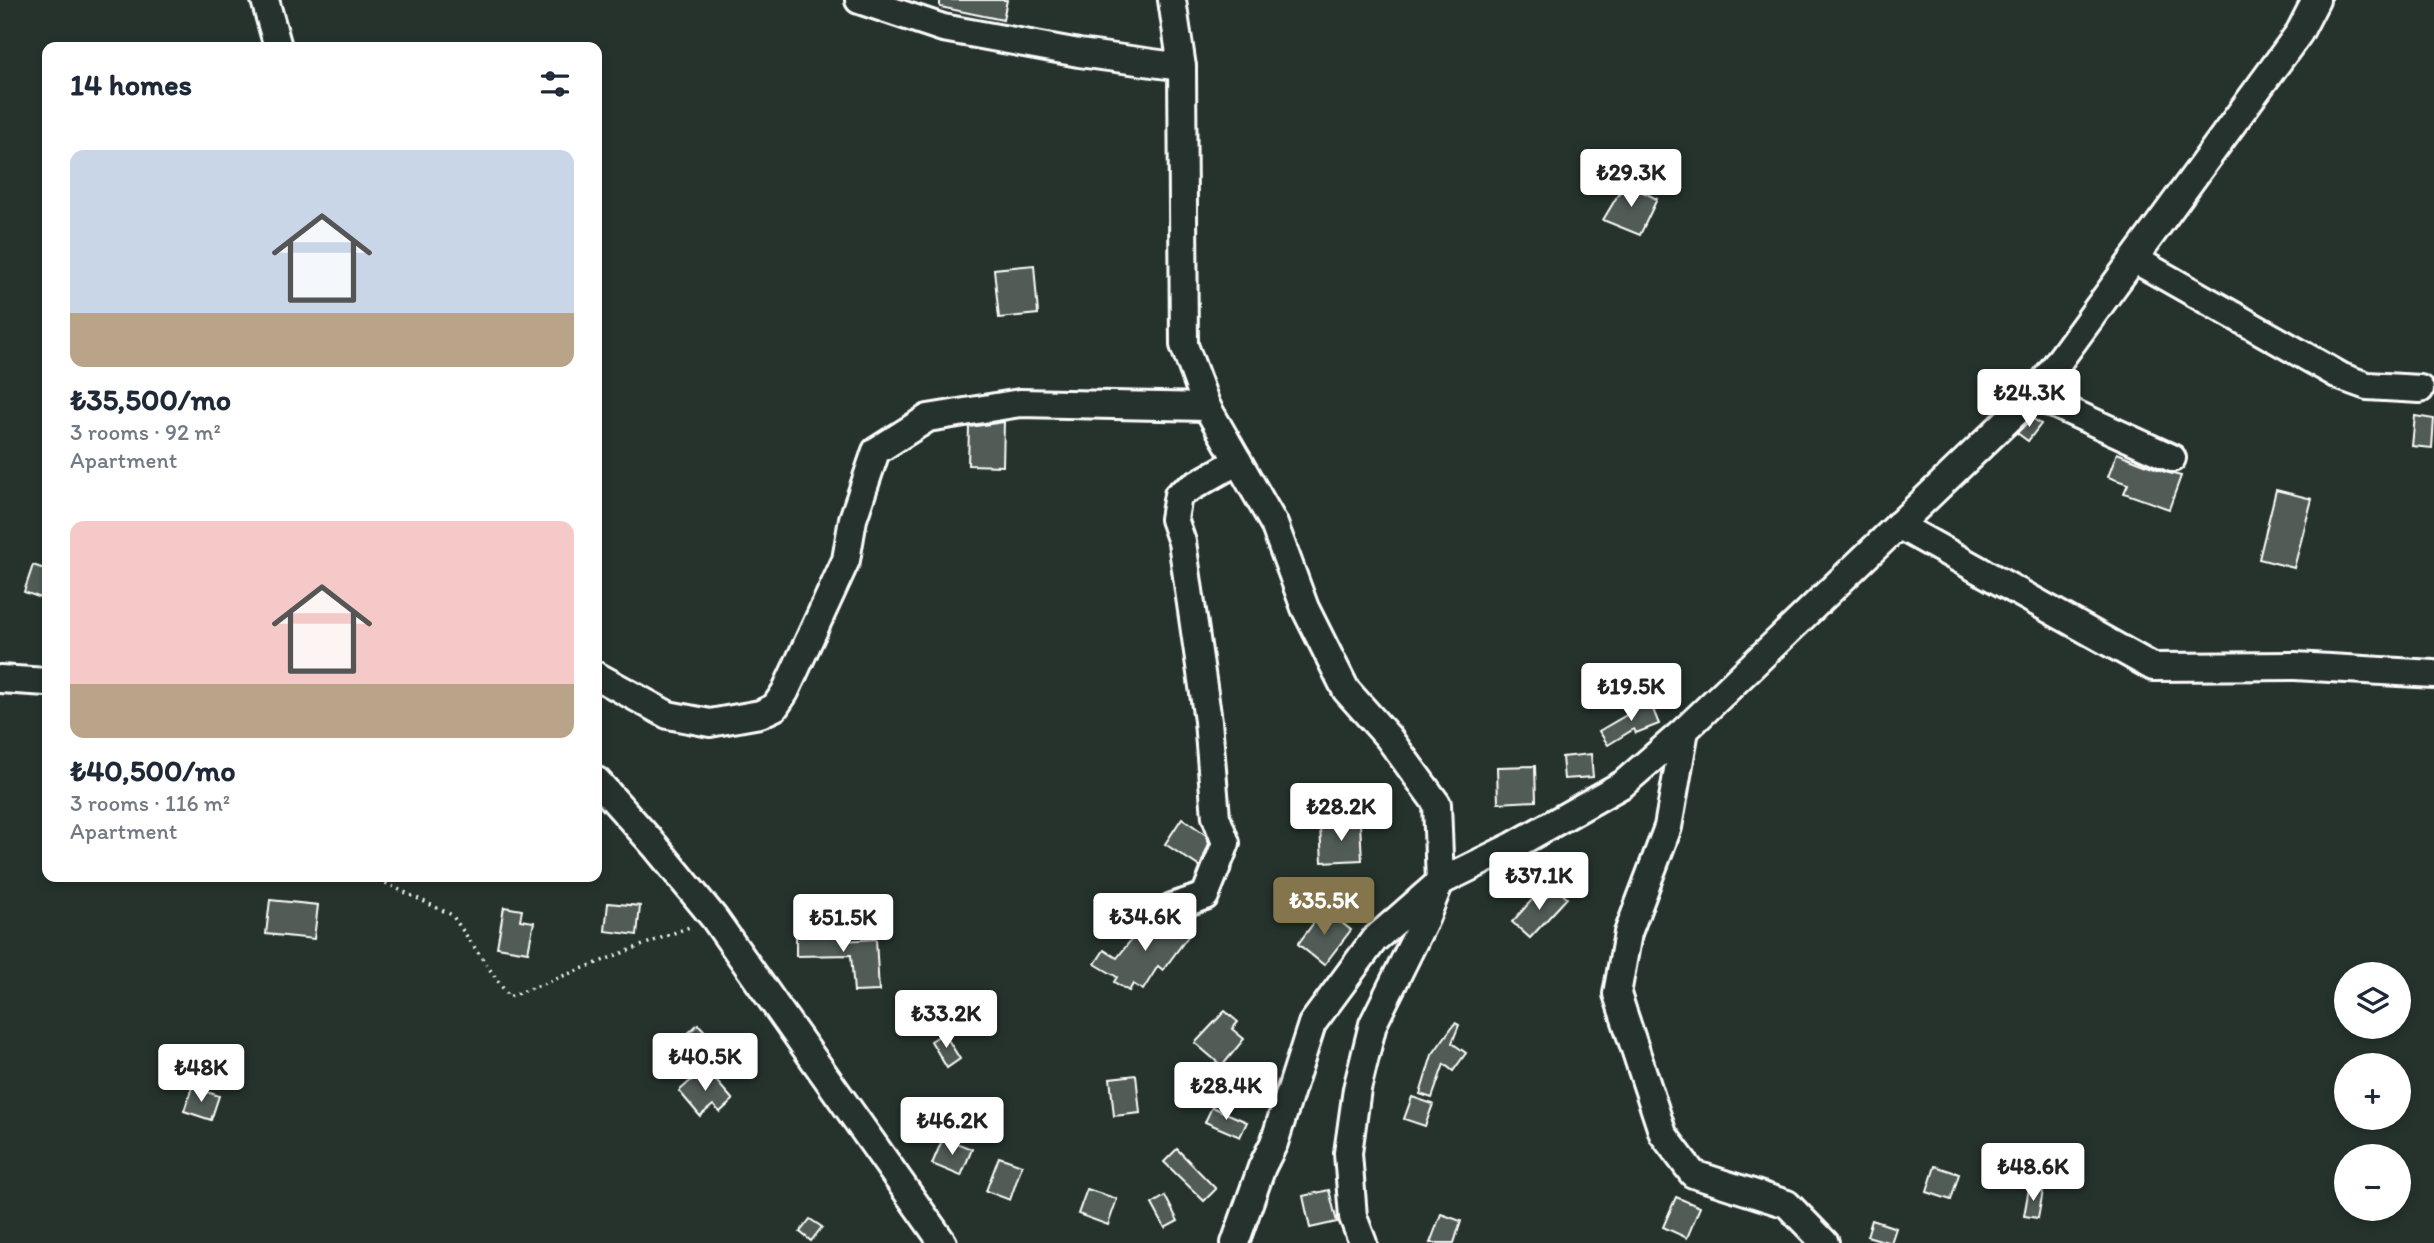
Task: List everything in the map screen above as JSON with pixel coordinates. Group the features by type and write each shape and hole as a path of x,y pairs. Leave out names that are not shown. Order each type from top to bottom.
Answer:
{"street":[{"path":"265,0 277,42"},
{"path":"859,0 943,28 1079,53 1182,67"},
{"path":"1172,0 1182,67 1184,345 1208,407 1274,524 1305,608 1346,690 1388,737 1437,804 1440,882 1425,919 1373,1024 1357,1089 1349,1153 1353,1217 1363,1243"},
{"path":"1235,1243 1262,1167 1274,1143 1312,1024 1374,940 1440,882 1513,846 1623,784 1685,730 2034,395 2300,33 2316,0"},
{"path":"2134,259 2342,377 2367,386 2420,389"},
{"path":"2034,395 2172,458"},
{"path":"602,679 668,715 710,723 760,714 775,707 785,692 846,560 853,519 876,451 928,418 1020,403 1208,407"},
{"path":"1172,907 1205,896 1226,843 1216,817 1208,721 1182,541 1174,519 1178,495 1238,461"},
{"path":"1898,525 2153,667 2295,666 2434,674"},
{"path":"0,679 42,682"},
{"path":"1685,730 1668,827 1628,933 1617,994 1636,1044 1663,1133 1693,1174 1787,1203 1825,1243"},
{"path":"602,787 714,918 943,1243"}],"path":[{"path":"383,882 452,915 509,997 714,918"}],"building":[{"path":"940,0 1007,0 1003,20 940,7"},
{"path":"1625,183 1657,199 1640,235 1603,220"},
{"path":"1034,265 1038,314 999,318 994,269"},
{"path":"2415,416 2434,419 2432,448 2412,446"},
{"path":"2032,418 2041,424 2028,441 2017,433"},
{"path":"1004,422 1003,466 968,465 969,427"},
{"path":"2117,453 2181,476 2169,509 2124,493 2128,484 2108,477"},
{"path":"2276,490 2312,499 2294,568 2259,559"},
{"path":"33,565 42,568 42,598 24,592"},
{"path":"1650,702 1659,724 1636,733 1634,729 1608,745 1599,731 1628,714 1627,711"},
{"path":"1591,754 1593,777 1564,779 1562,757"},
{"path":"1535,766 1536,801 1498,803 1497,767"},
{"path":"1182,818 1206,835 1209,843 1200,867 1165,844"},
{"path":"1360,824 1362,860 1322,862 1320,827"},
{"path":"1556,888 1567,898 1530,938 1512,922 1540,891 1547,897"},
{"path":"270,900 318,905 314,939 266,934"},
{"path":"608,903 640,906 637,935 605,931"},
{"path":"504,907 522,910 520,920 534,922 528,952 497,947"},
{"path":"1155,909 1162,919 1173,922 1189,935 1163,970 1158,966 1143,990 1133,984 1129,991 1114,982 1117,977 1095,964 1104,950 1117,958"},
{"path":"1324,909 1351,930 1324,965 1298,944"},
{"path":"828,923 844,925 842,941 876,939 879,991 854,992 851,955 796,956 796,930 826,931"},
{"path":"1225,1011 1238,1022 1232,1029 1244,1039 1222,1066 1195,1043"},
{"path":"1455,1023 1459,1025 1452,1043 1466,1053 1453,1071 1444,1064 1432,1098 1420,1094 1432,1055"},
{"path":"698,1024 718,1045 699,1063 679,1042"},
{"path":"944,1033 960,1059 947,1068 931,1041"},
{"path":"705,1068 733,1100 720,1112 713,1105 700,1116 679,1091"},
{"path":"1136,1075 1140,1113 1114,1116 1110,1078"},
{"path":"192,1087 219,1096 211,1120 184,1111"},
{"path":"1412,1097 1433,1104 1425,1126 1404,1119"},
{"path":"1212,1107 1247,1122 1240,1137 1205,1122"},
{"path":"943,1138 972,1149 961,1176 932,1164"},
{"path":"1177,1149 1216,1189 1204,1201 1164,1162"},
{"path":"999,1157 1022,1165 1010,1200 986,1191"},
{"path":"1935,1166 1959,1174 1951,1200 1927,1192"},
{"path":"2029,1188 2043,1191 2038,1218 2024,1216"},
{"path":"1087,1189 1117,1199 1108,1225 1078,1214"},
{"path":"1329,1190 1337,1222 1310,1228 1303,1196"},
{"path":"1165,1196 1178,1221 1165,1228 1152,1204"},
{"path":"1676,1197 1700,1207 1687,1238 1663,1227"},
{"path":"1441,1214 1461,1221 1454,1243 1430,1243"},
{"path":"810,1219 822,1227 811,1241 800,1232"},
{"path":"1872,1220 1896,1228 1891,1243 1867,1236"}]}
